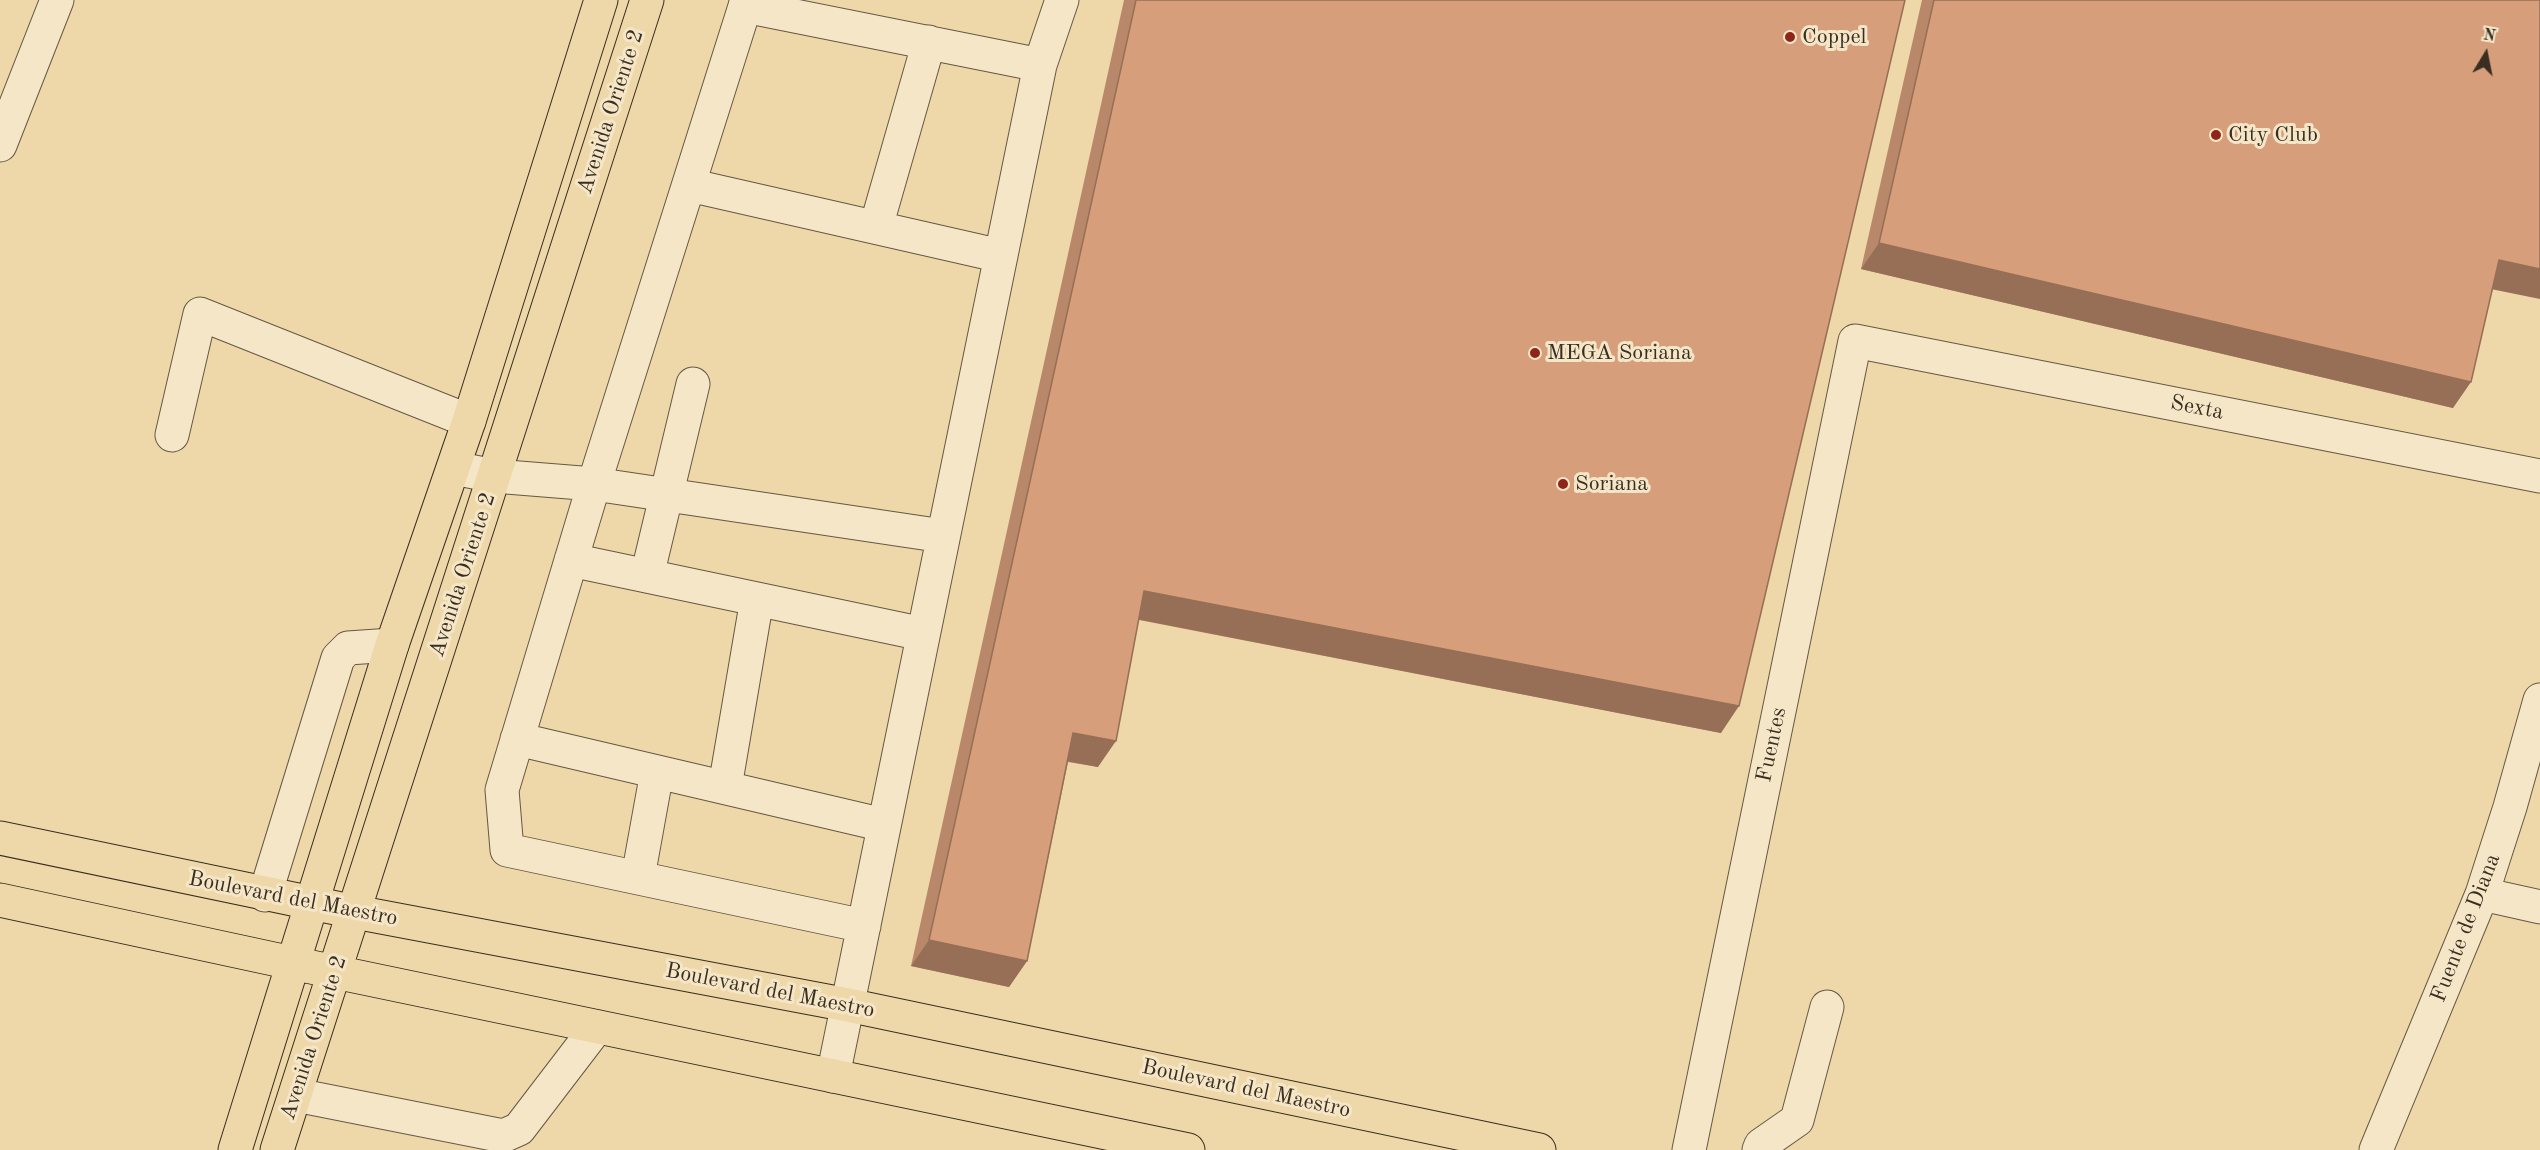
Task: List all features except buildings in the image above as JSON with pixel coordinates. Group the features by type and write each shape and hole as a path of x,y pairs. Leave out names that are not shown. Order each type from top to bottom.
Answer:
{"main road":[{"name":"Avenida Oriente 2","path":"235,1150 392,645 454,468 601,0"},
{"name":"Avenida Oriente 2","path":"277,1150 647,0"},
{"name":"Boulevard del Maestro","path":"0,838 265,895 848,1005 1539,1150"},
{"path":"0,900 1188,1150"}],"street":[{"path":"0,144 57,0"},
{"path":"833,1076 1040,65 1062,0"},
{"path":"864,926 507,850 502,790 594,484 746,3 1040,65"},
{"path":"876,227 929,42"},
{"path":"689,184 1001,256"},
{"path":"172,435 200,314 469,421"},
{"name":"Sexta","path":"1855,341 2540,476"},
{"name":"Fuentes","path":"1689,1150 1855,341"},
{"path":"647,576 693,384"},
{"path":"454,468 494,476 594,484 943,536"},
{"path":"571,560 923,634"},
{"path":"724,787 757,599"},
{"path":"265,895 338,658 348,648 392,645"},
{"name":"Fuente de Diana","path":"2376,1150 2482,894 2510,807 2540,700"},
{"path":"517,739 885,825"},
{"path":"638,877 657,772"},
{"path":"2482,894 2540,907"},
{"path":"1759,1150 1761,1145 1797,1120 1827,1007"},
{"path":"296,1095 503,1136 519,1129 597,1027"}],"place":[{"name":"Coppel","path":"1790,37"},
{"name":"City Club","path":"2216,135"},
{"name":"MEGA Soriana","path":"1535,353"},
{"name":"Soriana","path":"1563,484"}]}
